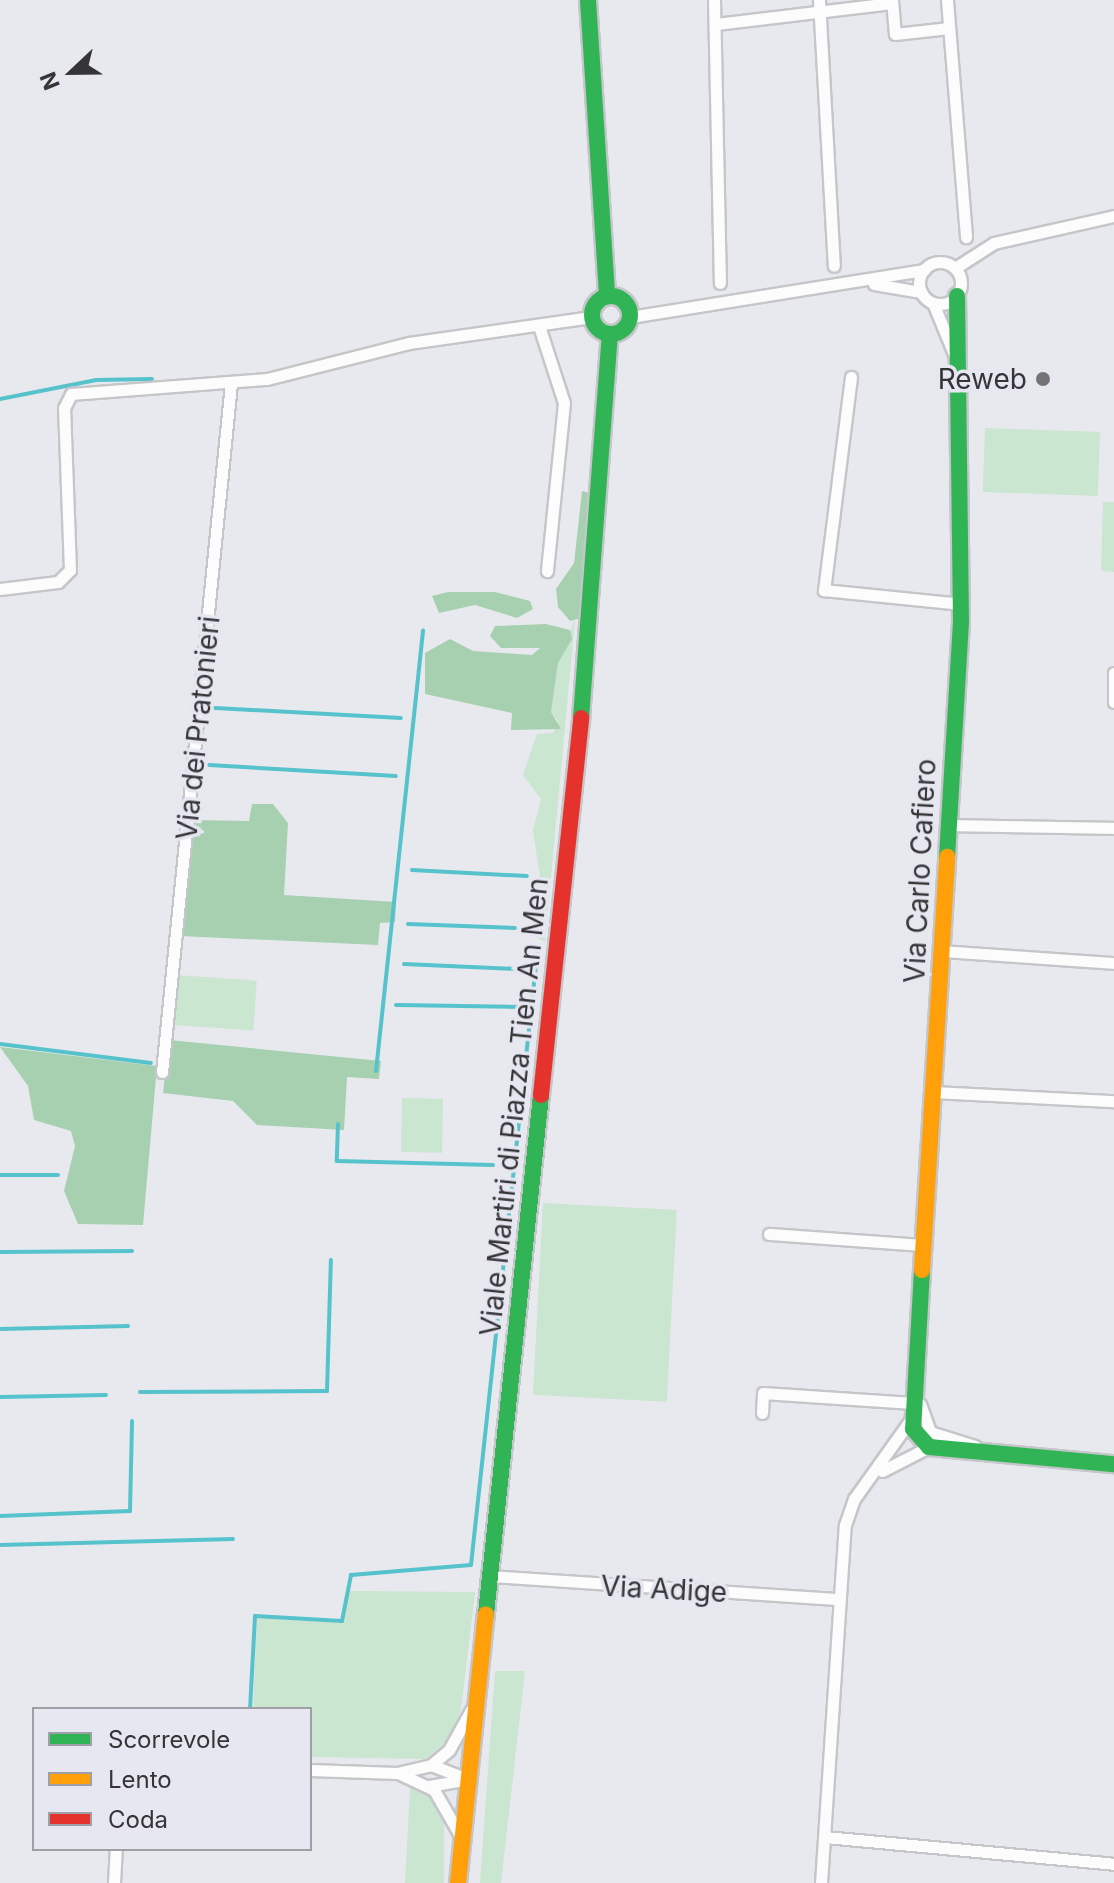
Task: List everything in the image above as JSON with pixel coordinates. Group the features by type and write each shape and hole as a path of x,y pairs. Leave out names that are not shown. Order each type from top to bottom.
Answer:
{"main road":[{"path":"588,0 607,296 591,317 610,335 630,317 624,301 607,296"},
{"name":"Via Carlo Cafiero","path":"912,1411 917,1380 961,604 957,296"},
{"name":"Viale Martiri di Piazza Tien An Men","path":"458,1883 599,552 610,335"},
{"path":"912,1411 929,1447"},
{"name":"Via Carlo Cafiero","path":"929,1447 1114,1464"}],"street":[{"path":"714,0 720,283"},
{"path":"947,0 966,237"},
{"path":"716,24 819,6 892,1 895,34 949,28"},
{"path":"819,6 834,266"},
{"path":"857,283 921,292 933,303 957,296 955,268 971,251 1114,216"},
{"path":"630,317 857,283 924,270 938,262 955,268"},
{"path":"921,292 924,270"},
{"name":"Via Carlo Cafiero","path":"933,303 957,364"},
{"path":"0,589 58,582 70,570 75,556 64,408 71,394 231,383 312,372 409,343 591,317"},
{"path":"539,326 564,403 547,571"},
{"path":"851,377 824,590 961,604"},
{"name":"Via dei Pratonieri","path":"162,1072 231,383"},
{"path":"1114,673 1114,702"},
{"path":"949,825 1114,828"},
{"path":"942,951 1114,963"},
{"path":"934,1092 1114,1101"},
{"path":"769,1234 924,1245"},
{"name":"Via Carlo Cafiero","path":"917,1380 926,1428 987,1450"},
{"path":"762,1413 763,1393 912,1411 878,1473 847,1511 838,1599 821,1883"},
{"path":"878,1473 929,1447"},
{"name":"Via Adige","path":"490,1576 838,1599"},
{"path":"312,1770 397,1773 431,1765 460,1735 476,1697"},
{"path":"431,1765 468,1779"},
{"path":"397,1773 429,1786 468,1779"},
{"path":"429,1786 462,1837"},
{"path":"825,1837 1114,1864"},
{"path":"114,1883 116,1851"}],"green space":[{"path":"985,428 1100,432 1098,496 983,492"},
{"path":"582,491 594,494 588,616 570,621 558,607 556,589 574,563"},
{"path":"1103,502 1114,502 1114,572 1101,571"},
{"path":"448,592 495,592 530,601 533,609 517,618 475,605 439,613 432,596"},
{"path":"575,619 545,942 528,933 540,877 533,831 541,799 523,775 537,734 553,733 558,721 551,712 558,663"},
{"path":"546,624 570,630 572,639 558,663 551,712 561,729 511,730 512,713 425,694 425,653 450,639 473,651 532,655 540,648 501,648 490,636 495,626"},
{"path":"252,804 273,804 288,823 284,895 396,902 395,922 380,923 378,945 180,936 193,820 249,821"},
{"path":"177,975 257,981 253,1030 174,1025"},
{"path":"169,1040 381,1061 379,1079 347,1077 344,1130 257,1125 233,1101 163,1093"},
{"path":"0,1047 157,1066 143,1225 78,1224 64,1191 75,1146 71,1131 34,1120 28,1086"},
{"path":"402,1098 443,1099 442,1153 401,1152"},
{"path":"543,1203 677,1210 667,1402 533,1395"},
{"path":"348,1591 475,1592 461,1709 451,1737 426,1759 312,1757 312,1707 253,1707 257,1618 344,1623"},
{"path":"495,1671 525,1671 501,1883 480,1883"},
{"path":"410,1788 426,1793 444,1817 444,1883 405,1883"}],"waterway":[{"path":"0,399 96,380 152,379"},
{"path":"376,1071 423,631"},
{"path":"215,708 401,718"},
{"path":"209,765 396,776"},
{"path":"412,870 527,876"},
{"path":"408,924 515,928"},
{"path":"250,1707 255,1616 342,1621 351,1575 471,1565 538,946"},
{"path":"404,964 517,969"},
{"path":"396,1005 519,1007"},
{"path":"0,1044 151,1063"},
{"path":"338,1124 337,1161 493,1165"},
{"path":"0,1175 58,1175"},
{"path":"0,1252 132,1251"},
{"path":"140,1392 327,1391 331,1260"},
{"path":"0,1329 128,1326"},
{"path":"0,1397 106,1395"},
{"path":"0,1516 130,1511 132,1421"},
{"path":"0,1545 233,1539"}],"traffic: fast":[{"path":"588,0 607,296"},
{"path":"611,296 625,301 630,315 625,329 611,334 597,329 592,315 597,301 611,296"},
{"path":"947,857 961,622 957,296"},
{"path":"581,718 610,335"},
{"path":"486,1614 541,1095"},
{"path":"922,1270 913,1429 929,1447 1114,1464"}],"traffic: slow":[{"path":"922,1270 947,857"},
{"path":"458,1883 486,1614"}],"traffic: jam":[{"path":"541,1095 581,718"}],"place":[{"name":"Reweb","path":"1043,379"}]}
